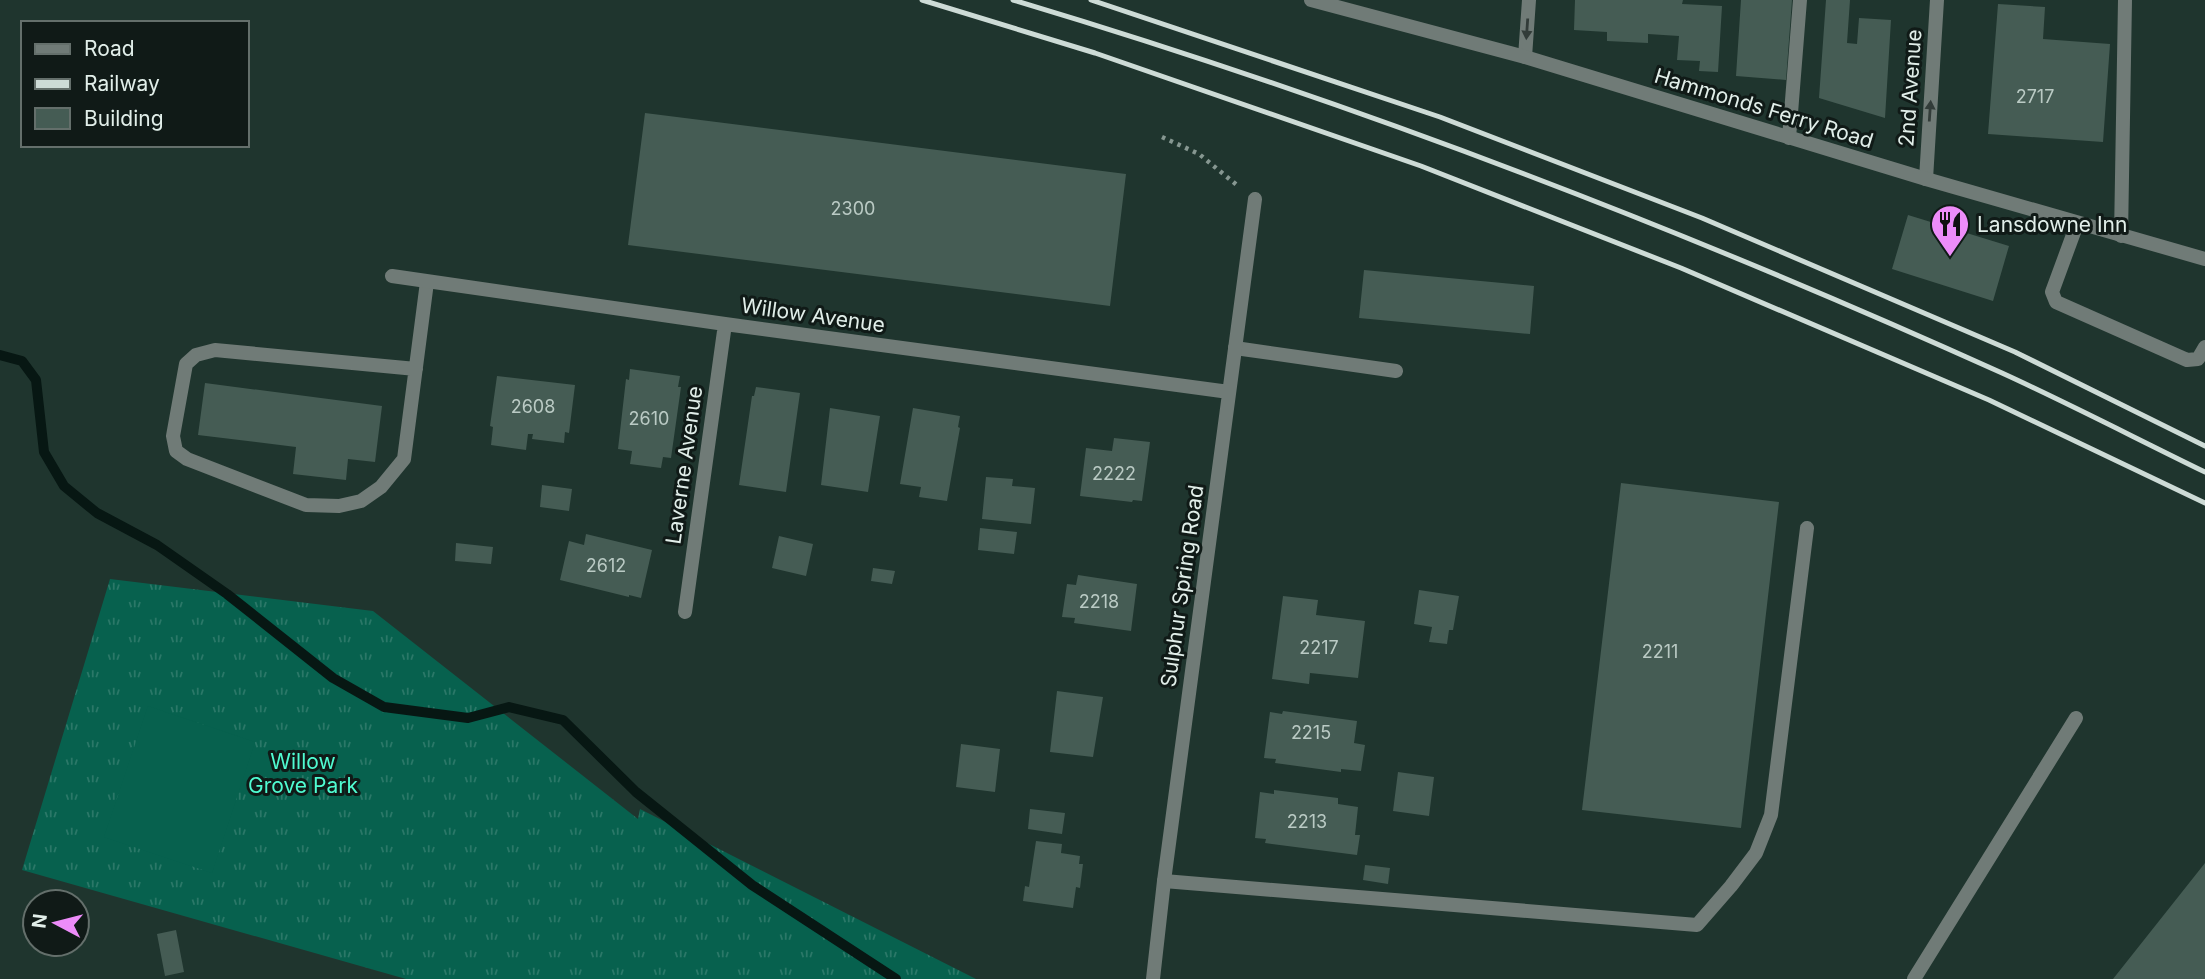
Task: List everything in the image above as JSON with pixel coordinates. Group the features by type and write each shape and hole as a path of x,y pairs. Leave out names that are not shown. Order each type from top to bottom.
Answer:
{"street":[{"name":"Hammonds Ferry Road","path":"1311,0 1525,57 2077,224 2205,259"},
{"path":"1525,57 1529,0"},
{"path":"1789,138 1800,0"},
{"name":"2nd Avenue","path":"1926,179 1937,0"},
{"path":"2122,236 2125,0"},
{"name":"Sulphur Spring Road","path":"1153,979 1255,199"},
{"path":"2077,224 2052,292 2056,302 2188,360 2198,359 2205,347"},
{"name":"Willow Avenue","path":"392,276 1229,392"},
{"path":"416,369 215,349 196,355 186,364 173,436 176,451 187,459 306,505 339,506 362,501 381,486 404,459 416,369 427,282"},
{"name":"Laverne Avenue","path":"685,612 725,324"},
{"path":"1236,348 1396,371"},
{"path":"1164,881 1697,925 1756,853 1771,815 1807,528"},
{"path":"1914,979 2076,718"}],"path":[{"path":"1162,137 1199,154 1255,199"}],"green space":[{"name":"Willow Grove Park","path":"110,579 373,611 638,819 640,809 976,979 406,979 22,870"},
{"path":"148,706 255,742 212,873 104,837"}],"building":[{"path":"1575,0 1683,0 1682,4 1722,6 1718,72 1699,71 1700,61 1677,60 1679,36 1648,34 1648,43 1607,41 1607,32 1574,30"},
{"path":"1741,0 1792,0 1786,80 1736,76"},
{"path":"1826,0 1850,0 1847,43 1857,44 1859,18 1891,20 1885,118 1819,98"},
{"path":"1998,4 2045,7 2043,39 2110,44 2103,142 1988,134"},
{"path":"645,113 1126,174 1110,306 628,245"},
{"name":"Lansdowne Inn","path":"1908,215 2009,246 1993,301 1892,269"},
{"path":"1364,270 1534,286 1530,334 1359,318"},
{"path":"630,369 680,376 678,387 681,387 671,458 663,457 661,468 630,464 632,451 618,449 626,379 629,380"},
{"path":"497,376 575,385 569,433 565,432 564,443 532,439 533,434 528,434 526,450 491,445 493,427 490,426"},
{"path":"205,383 382,406 375,462 348,459 346,480 293,474 296,447 198,435"},
{"path":"756,387 800,393 786,492 739,485 752,396"},
{"path":"830,408 880,416 868,492 821,485"},
{"path":"913,408 960,416 947,501 919,497 921,487 900,484"},
{"path":"1114,438 1150,442 1142,501 1080,496 1086,448 1112,451"},
{"path":"986,477 1013,479 1012,486 1035,488 1031,524 982,519"},
{"path":"1621,483 1779,502 1741,828 1582,810"},
{"path":"542,485 572,489 569,511 540,507"},
{"path":"980,528 1017,532 1014,554 978,550"},
{"path":"586,534 652,550 641,598 560,580 569,541 584,545"},
{"path":"779,536 813,544 806,576 772,568"},
{"path":"456,543 493,547 491,564 455,561"},
{"path":"873,568 895,571 892,584 871,581"},
{"path":"1078,575 1137,584 1131,631 1074,623 1075,618 1062,617 1067,584 1076,585"},
{"path":"1419,590 1459,596 1453,630 1449,630 1447,644 1429,642 1432,627 1414,624"},
{"path":"1283,596 1318,600 1316,615 1365,621 1358,678 1310,673 1309,684 1272,679"},
{"path":"1057,691 1103,697 1093,757 1050,752"},
{"path":"1283,711 1357,721 1354,743 1365,745 1361,771 1341,769 1341,772 1275,763 1276,759 1264,758 1270,712 1282,714"},
{"path":"961,744 1000,749 995,792 956,787"},
{"path":"1398,772 1434,777 1429,816 1393,811"},
{"path":"1274,790 1338,798 1338,804 1358,807 1355,835 1360,835 1357,855 1265,843 1266,839 1255,838 1260,792 1274,794"},
{"path":"1030,809 1065,813 1062,834 1028,829"},
{"path":"1036,841 1062,844 1061,853 1080,856 1079,864 1083,864 1080,888 1076,887 1073,908 1023,901 1025,886 1029,887"},
{"path":"2205,863 2205,979 2113,979"},
{"path":"1365,865 1390,868 1388,884 1363,880"},
{"path":"176,930 184,972 165,976 157,934"}],"waterway":[{"path":"0,355 22,361 36,380 44,452 64,486 97,513 157,545 227,594 333,678 384,707 468,718 509,707 563,720 636,792 752,885 896,979"}],"railway":[{"path":"922,0 1095,53 1421,166 1681,268 1989,400 2205,503"},
{"path":"1013,0 1265,80 1390,124 1637,218 1881,319 2002,373 2205,472"},
{"path":"1091,0 1440,117 1702,218 2015,352 2205,446"}],"place":[{"name":"Lansdowne Inn","path":"1950,258"}]}
